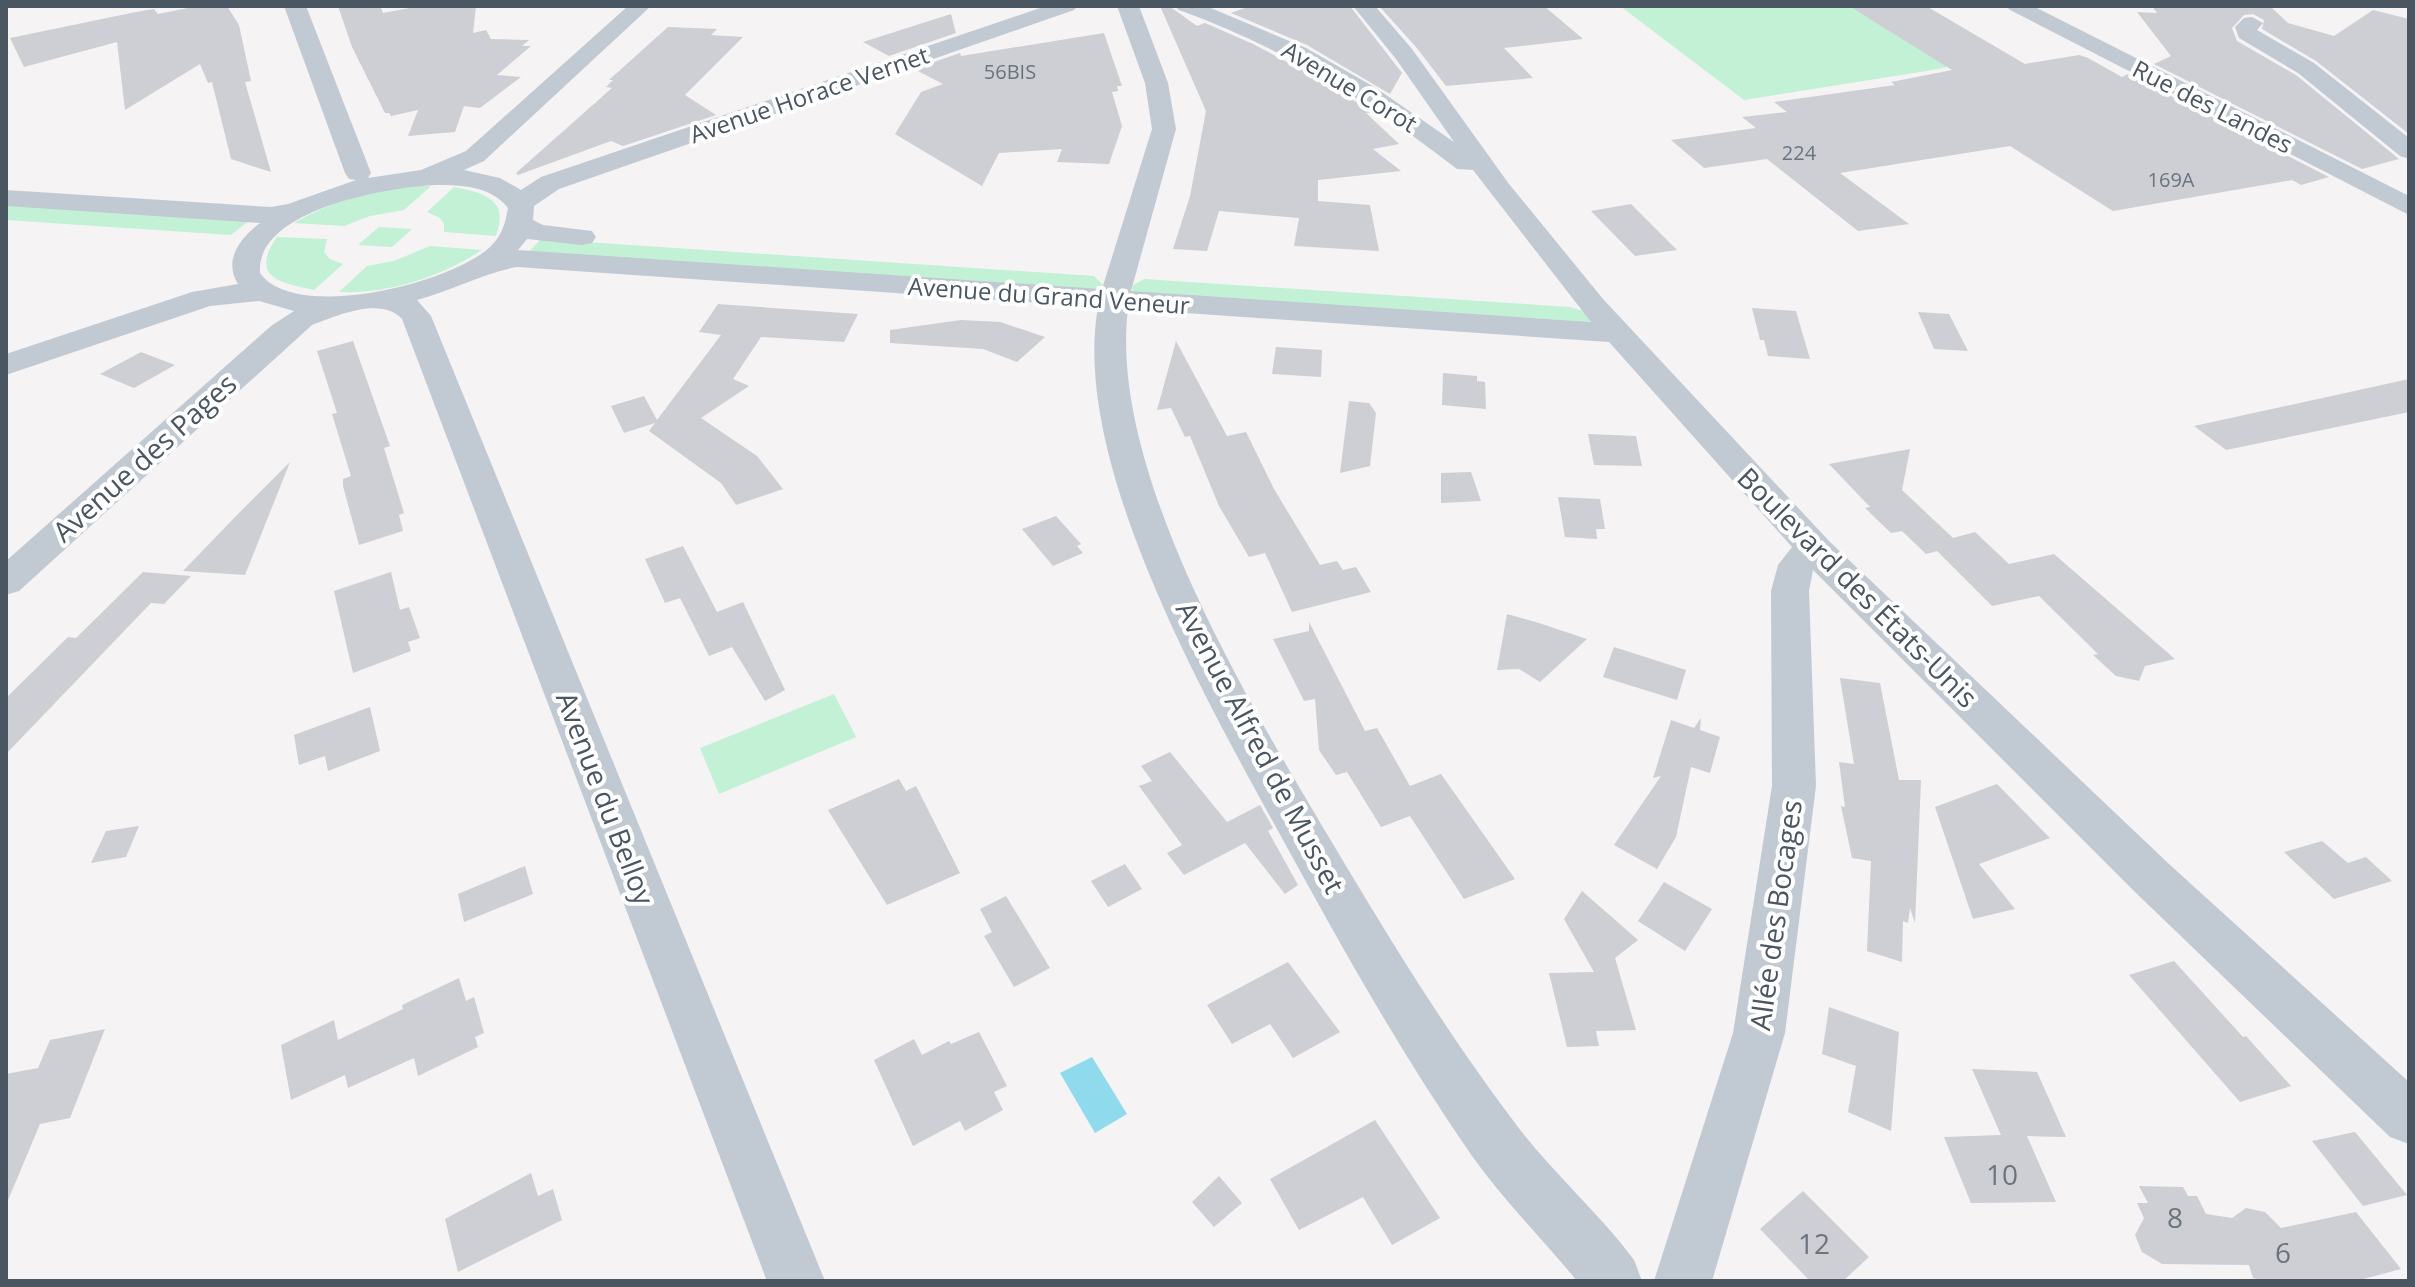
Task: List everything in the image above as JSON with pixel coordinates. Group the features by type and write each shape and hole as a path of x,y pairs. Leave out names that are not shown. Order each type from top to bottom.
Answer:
{"street":[{"path":"295,6 358,173"},
{"path":"483,174 640,6"},
{"name":"Avenue Horace Vernet","path":"550,183 1067,6"},
{"name":"Avenue Alfred de Musset","path":"1128,6 1161,102 1164,131 1118,286 1107,354 1121,429 1146,508 1215,672 1337,892 1426,1038 1494,1141 1613,1281"},
{"name":"Avenue Corot","path":"1186,6 1286,45 1386,103 1500,190"},
{"name":"Boulevard des États-Unis","path":"1364,6 1434,96 1500,190 1592,305 1817,551 2152,878 2409,1118"},
{"name":"Rue des Landes","path":"2017,6 2402,197"},
{"path":"2252,23 2246,27 2247,33 2306,68 2409,151"},
{"path":"1386,103 1434,96"},
{"path":"326,198 358,173 412,179"},
{"path":"483,174 520,214"},
{"path":"203,298 232,282 243,252 274,225 326,198 412,179 483,174 550,183"},
{"path":"481,265 507,245 520,214 550,183"},
{"path":"6,198 271,215 300,210"},
{"name":"Avenue du Grand Veneur","path":"520,214 530,232 540,234 1617,333"},
{"path":"6,224 127,232"},
{"path":"243,252 251,283 277,309"},
{"name":"Avenue du Grand Veneur","path":"481,265 517,258 1592,305"},
{"name":"Avenue des Pages","path":"6,582 277,309 312,314 341,305 411,301 481,265"},
{"path":"6,365 203,298 228,293 277,309"},
{"name":"Avenue du Belloy","path":"411,301 796,1281"},
{"name":"Allée des Bocages","path":"1683,1281 1759,1033 1794,786 1790,591 1797,562 1804,554 1817,551"}],"green space":[{"path":"1620,6 1921,6 2007,54 1933,70 1744,100"},
{"path":"402,186 431,186 404,210 370,216 344,226 294,223 346,200"},
{"path":"454,187 492,200 500,214 496,236 444,232 440,218 427,212"},
{"path":"6,203 251,219 231,235 6,220"},
{"path":"379,227 412,229 392,247 358,245"},
{"path":"277,237 327,239 324,252 330,259 343,264 314,290 280,281 267,270 266,261"},
{"path":"541,239 1094,276 1103,285 1095,292 525,256"},
{"path":"430,246 482,250 414,282 377,290 339,292 367,266 394,261"},
{"path":"1144,279 1570,307 1583,311 1590,322 1133,292 1132,286"},
{"path":"834,694 856,737 719,794 700,748"}],"water":[{"path":"1092,1057 1127,1114 1095,1133 1060,1073"}],"building":[{"path":"198,6 227,6 239,25 251,81 245,82 271,172 231,159 212,82 208,83 200,64 125,110 117,42 24,67 10,38 136,12 154,9 158,14"},
{"path":"338,6 380,6 383,13 420,6 476,6 473,33 486,30 491,39 529,40 522,46 531,46 497,75 521,77 480,108 464,106 455,132 408,136 418,110 391,116 385,113 352,47"},
{"path":"1160,6 1169,6 1197,26 1205,23 1253,44 1323,81 1372,112 1366,113 1399,144 1373,149 1401,171 1318,180 1318,201 1370,205 1379,251 1294,246 1299,218 1219,211 1207,251 1173,249 1190,196 1206,111"},
{"path":"1250,6 1350,6 1402,73 1390,94 1307,45 1231,13"},
{"path":"1379,6 1544,6 1583,39 1504,48 1533,78 1446,86"},
{"path":"1849,6 1926,6 2025,64 2079,55 2088,58 2122,77 2128,74 2329,177 2301,185 2292,180 2113,211 2010,146 1840,173 1909,224 1858,231 1767,159 1704,168 1671,140 1756,128 1742,117 1787,112 1774,102 1895,85 1891,82 1952,70"},
{"path":"2152,6 2270,6 2288,23 2334,36 2373,10 2409,19 2409,134 2316,61 2262,29 2264,20 2253,14 2244,15 2232,28 2237,41 2296,75 2399,159 2362,169 2154,64 2171,56 2137,12 2157,13"},
{"path":"951,14 956,33 889,56 863,42"},
{"path":"668,27 717,29 711,35 743,37 685,95 716,115 623,146 611,141 518,175 516,173 612,88 606,87 613,80 609,80"},
{"path":"1104,33 1122,86 1117,86 1118,91 1112,92 1122,126 1109,164 1057,162 1062,149 999,153 982,186 895,134 921,92 943,84 914,69 960,53 961,56"},
{"path":"1631,204 1677,250 1635,256 1591,211"},
{"path":"718,304 858,314 844,342 761,337 733,379 749,386 701,418 757,456 783,489 736,505 721,483 649,431 655,423 624,433 611,406 644,396 657,420 721,335 699,332"},
{"path":"1752,308 1796,311 1810,359 1768,356 1764,340 1760,340"},
{"path":"1918,312 1949,314 1968,351 1934,349"},
{"path":"961,320 1000,322 1045,337 1017,362 983,349 890,343 890,330"},
{"path":"353,341 390,446 384,448 404,513 399,515 403,531 359,545 343,486 343,479 351,476 332,414 337,413 317,351"},
{"path":"1176,341 1227,436 1246,432 1274,489 1320,565 1337,561 1343,570 1356,567 1371,592 1292,612 1265,553 1249,557 1219,506 1190,436 1185,437 1171,408 1157,410"},
{"path":"1276,347 1322,350 1321,377 1272,374"},
{"path":"141,352 175,365 134,388 100,374"},
{"path":"1443,373 1477,376 1477,381 1485,382 1486,409 1442,405"},
{"path":"2409,379 2409,412 2226,450 2194,426"},
{"path":"1349,401 1369,403 1376,413 1370,466 1340,473"},
{"path":"1588,434 1636,436 1642,466 1594,465"},
{"path":"1910,449 1902,490 1953,538 1975,532 2009,564 2054,554 2175,659 2145,666 2139,681 2116,676 2039,596 1992,606 1937,551 1926,554 1902,531 1891,533 1865,508 1870,507 1829,464"},
{"path":"290,462 245,575 183,571 236,516"},
{"path":"1471,472 1481,501 1441,503 1441,473"},
{"path":"1558,497 1600,499 1605,529 1596,529 1597,539 1565,537"},
{"path":"1056,516 1081,544 1077,546 1083,553 1053,566 1022,529"},
{"path":"683,546 717,612 743,602 785,690 765,701 732,647 709,656 680,598 665,603 645,559"},
{"path":"143,572 191,576 164,604 151,603 6,754 6,698 68,637 76,638"},
{"path":"391,572 400,610 409,607 420,638 408,642 411,651 353,673 334,591"},
{"path":"1507,614 1587,639 1540,682 1519,669 1497,670"},
{"path":"1309,622 1365,731 1377,728 1410,786 1441,774 1515,879 1464,899 1410,816 1381,827 1347,772 1336,775 1319,750 1315,699 1304,701 1273,639 1309,631"},
{"path":"1614,647 1686,670 1677,700 1603,677"},
{"path":"1840,678 1880,683 1899,780 1921,780 1915,923 1910,908 1908,923 1903,921 1902,962 1867,951 1871,861 1852,858 1841,806 1845,807 1839,762 1854,764"},
{"path":"370,707 380,751 328,771 325,756 299,765 294,735"},
{"path":"1701,718 1700,730 1720,737 1710,773 1691,767 1676,837 1657,869 1614,845 1661,776 1653,778 1671,720 1694,728"},
{"path":"1170,752 1227,822 1260,805 1273,828 1268,831 1298,885 1285,894 1245,843 1184,875 1167,853 1182,845 1139,786 1152,781 1141,766"},
{"path":"899,779 906,791 916,786 960,873 887,905 828,810"},
{"path":"1997,784 2050,838 1979,864 2015,909 1973,919 1935,807"},
{"path":"139,826 126,857 91,863 106,831"},
{"path":"2322,841 2348,863 2366,857 2392,881 2334,899 2284,852"},
{"path":"1125,864 1142,889 1108,907 1091,881"},
{"path":"525,866 533,894 464,922 458,894"},
{"path":"1664,882 1712,909 1685,951 1638,921"},
{"path":"1582,891 1638,940 1615,958 1636,1030 1596,1031 1599,1046 1567,1047 1549,973 1594,972 1564,919"},
{"path":"1006,896 1050,968 1014,987 984,936 992,932 980,909"},
{"path":"2174,961 2291,1086 2240,1102 2129,975"},
{"path":"1288,962 1340,1032 1293,1058 1270,1024 1232,1044 1207,1005"},
{"path":"459,978 466,1001 474,997 484,1033 475,1037 478,1047 418,1076 414,1058 348,1088 345,1075 291,1100 281,1045 334,1020 338,1040"},
{"path":"1829,1007 1899,1032 1891,1131 1848,1112 1856,1066 1822,1054"},
{"path":"105,1029 70,1118 40,1124 6,1205 6,1074 38,1068 50,1040"},
{"path":"979,1032 1007,1086 994,1092 1003,1110 965,1131 960,1121 913,1146 874,1060 914,1039 922,1055 949,1041 951,1044"},
{"path":"1972,1069 2037,1072 2066,1137 2027,1136 2056,1202 1971,1203 1944,1137 2001,1135"},
{"path":"1375,1120 1440,1218 1392,1245 1363,1197 1299,1230 1270,1179"},
{"path":"2355,1132 2407,1195 2363,1206 2312,1141"},
{"path":"531,1173 538,1196 553,1189 562,1220 458,1272 445,1219"},
{"path":"1219,1176 1242,1203 1214,1227 1192,1202"},
{"path":"2139,1186 2183,1187 2188,1196 2197,1196 2206,1214 2232,1218 2246,1208 2265,1212 2281,1228 2356,1212 2401,1269 2356,1281 2266,1281 2253,1278 2249,1265 2162,1264 2142,1252 2135,1235 2144,1218 2137,1203 2148,1203"},
{"path":"1803,1191 1869,1257 1843,1281 1810,1281 1760,1229"}]}
